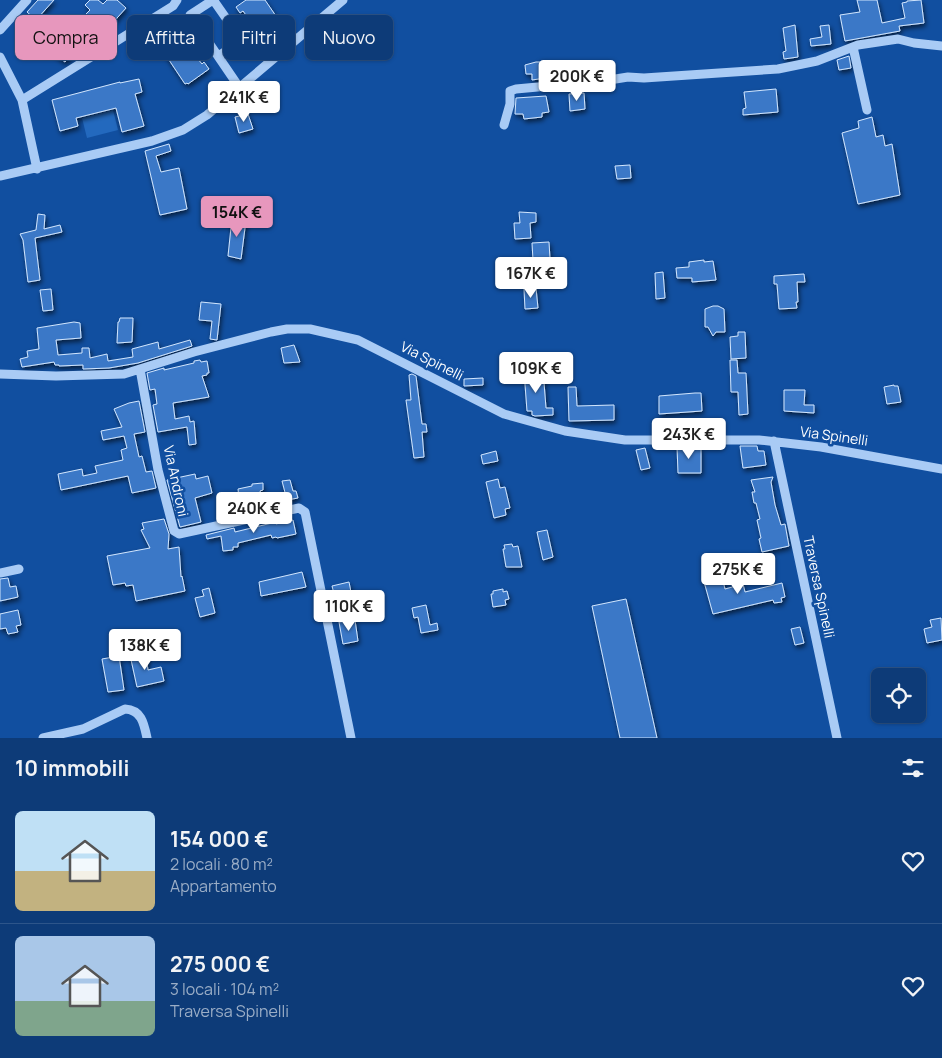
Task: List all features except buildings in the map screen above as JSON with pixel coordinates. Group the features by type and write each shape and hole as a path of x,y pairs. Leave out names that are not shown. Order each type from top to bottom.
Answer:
{"street":[{"path":"0,30 27,0"},
{"path":"22,100 173,6 177,0"},
{"path":"218,56 242,41 214,0 190,15 239,87"},
{"path":"0,176 152,141 183,130 207,115 344,0"},
{"path":"504,125 510,104 510,91 516,89 628,77 644,78 778,69 817,61 853,47 898,39 942,46"},
{"path":"853,47 867,110"},
{"path":"0,57 22,100 37,169"},
{"name":"Via Spinelli","path":"0,374 56,376 124,374 194,352 271,332 287,329 310,329 358,340 504,414 565,431 625,440 759,440 821,447 942,468"},
{"name":"Via Androni","path":"140,369 158,470 174,531 179,534 300,508 305,512 351,738"},
{"name":"Traversa Spinelli","path":"774,442 837,738"},
{"path":"0,573 19,569"},
{"path":"43,738 83,730 125,708 135,711 140,715 147,738"}],"shaded area":[{"path":"113,110 118,130 87,138 82,118"}]}
